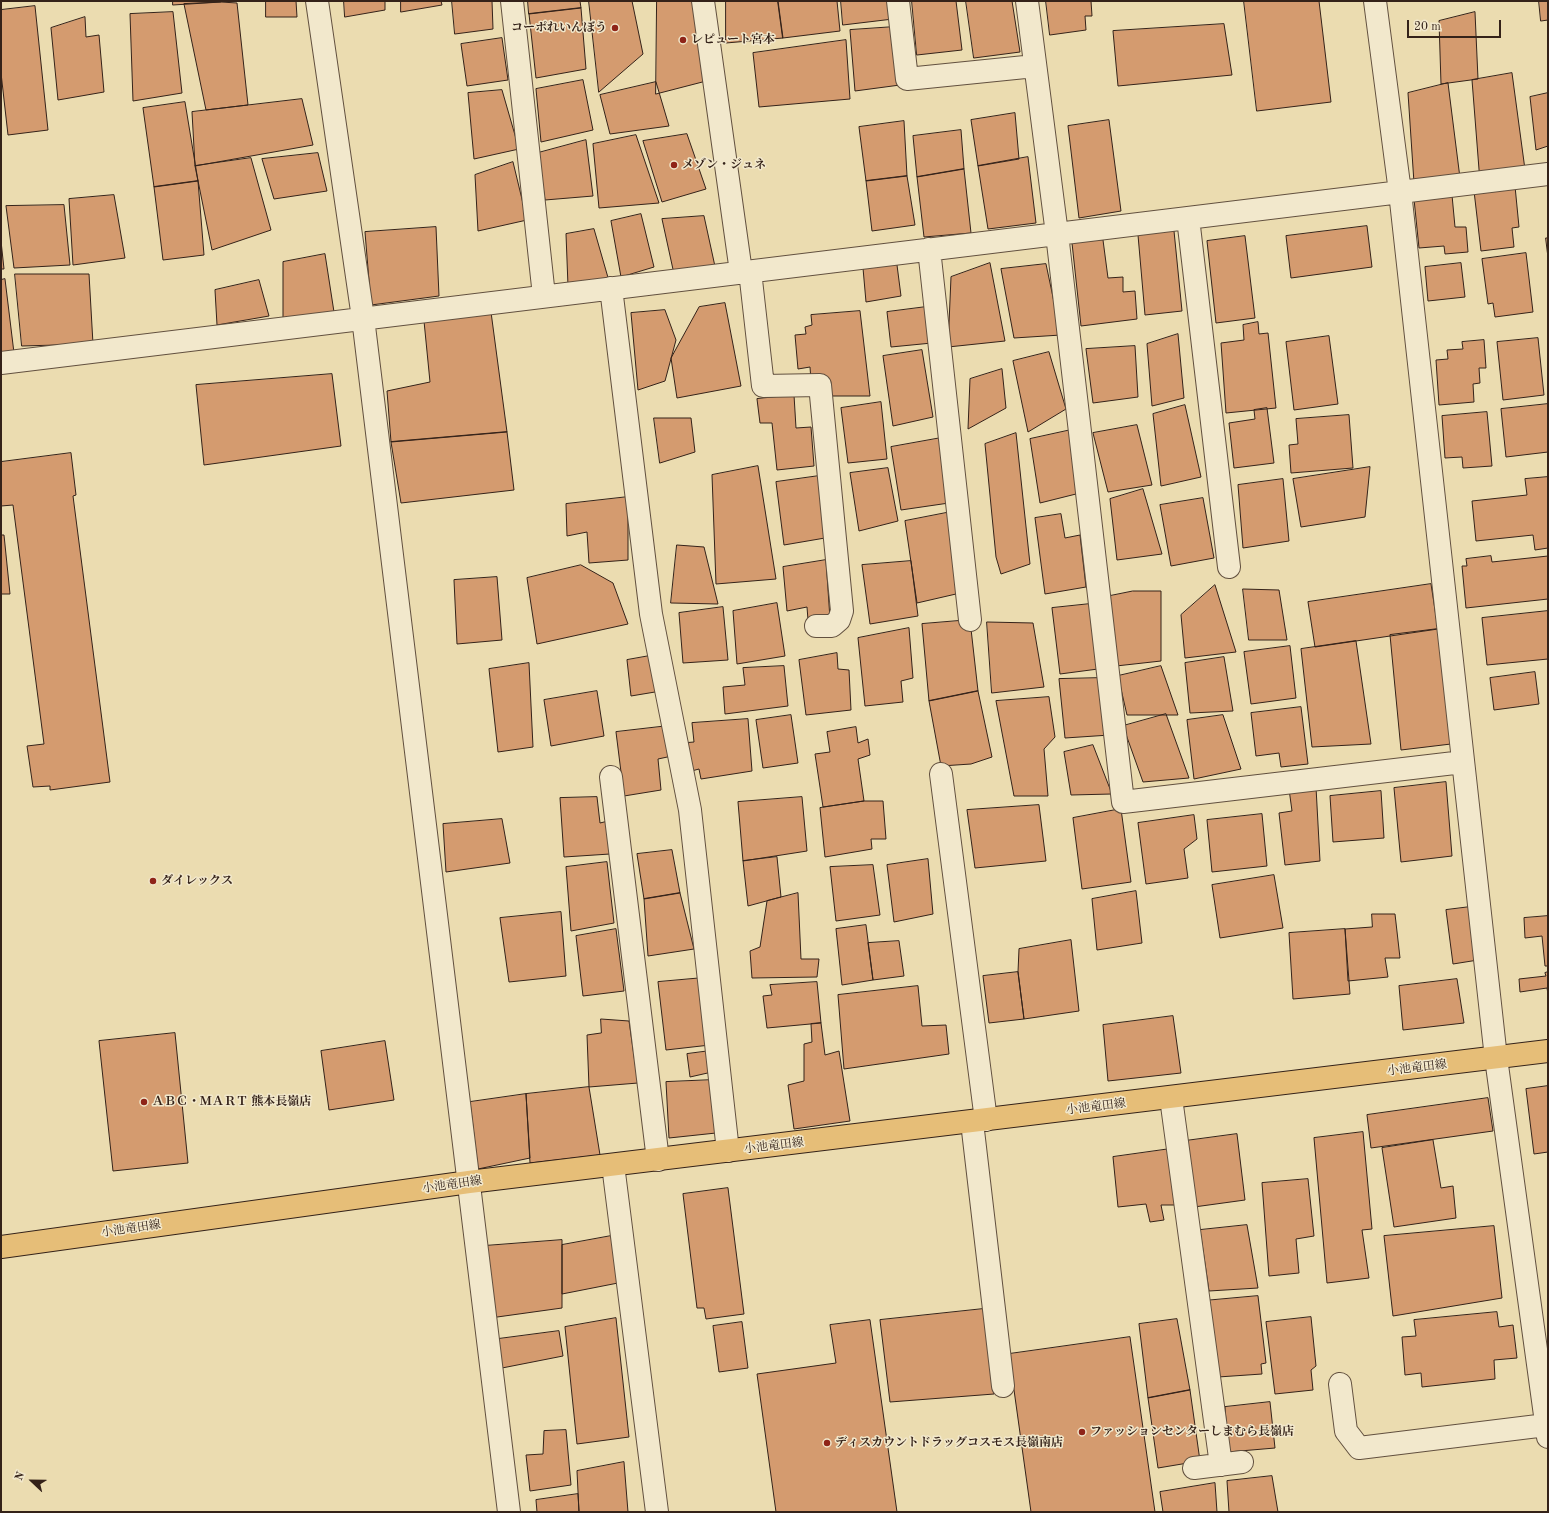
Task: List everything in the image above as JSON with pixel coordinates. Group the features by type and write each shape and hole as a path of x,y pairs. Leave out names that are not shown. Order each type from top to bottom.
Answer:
{"main road":[{"name":"小池竜田線","path":"1,1246 469,1182 1171,1098 1548,1051"}],"street":[{"path":"317,1 363,318 509,1512"},
{"path":"512,1 544,296"},
{"path":"703,1 763,386 820,385 842,611 839,620 832,626 816,626"},
{"path":"898,1 907,79 1035,66"},
{"path":"1027,1 1057,234 1123,802 1463,762"},
{"path":"1340,1384 1346,1431 1359,1448 1547,1431 1496,1058 1400,192 1375,1"},
{"path":"1,363 1548,174"},
{"path":"1188,218 1229,567"},
{"path":"929,249 970,620"},
{"path":"611,288 651,614 690,810 728,1151"},
{"path":"941,774 979,1121 1003,1386"},
{"path":"611,777 658,1160"},
{"path":"1171,1098 1231,1463 1194,1468"},
{"path":"613,1165 656,1512"}],"building":[{"path":"173,1 221,1 221,2 173,5"},
{"path":"266,1 296,1 297,17 266,17"},
{"path":"344,1 385,1 385,10 345,17"},
{"path":"401,1 441,1 442,5 401,12"},
{"path":"452,1 492,1 493,29 455,34"},
{"path":"528,1 580,1 581,8 529,14"},
{"name":"コーポれいんぼう","path":"589,1 632,1 643,54 599,92"},
{"name":"レピュート宮本","path":"657,1 703,1 714,79 656,94"},
{"path":"726,1 778,1 783,38 726,43"},
{"path":"778,1 837,1 840,31 783,38"},
{"path":"841,1 891,1 893,19 843,25"},
{"path":"912,1 956,1 962,50 917,55"},
{"path":"966,1 1012,1 1020,52 974,58"},
{"path":"1046,1 1091,1 1092,16 1085,16 1086,30 1050,35"},
{"path":"1244,1 1319,1 1331,102 1257,111"},
{"path":"1539,1 1548,1 1548,20 1541,21"},
{"path":"221,2 237,3 248,105 206,110 184,4"},
{"path":"35,6 48,130 8,135 1,73 1,10"},
{"path":"581,8 586,69 536,78 529,14"},
{"path":"173,12 182,93 133,101 130,14"},
{"path":"1475,12 1478,79 1441,84 1439,21"},
{"path":"85,17 86,37 99,35 104,92 58,100 51,28"},
{"path":"1224,24 1232,75 1118,86 1113,31"},
{"path":"894,27 900,85 855,91 850,30"},
{"path":"502,38 508,80 467,86 461,44"},
{"path":"846,40 850,99 759,107 753,53"},
{"path":"1512,73 1526,177 1480,182 1472,80"},
{"path":"583,80 593,130 541,142 536,89"},
{"path":"656,82 669,126 610,134 600,95"},
{"path":"1448,83 1460,178 1414,183 1408,93"},
{"path":"502,90 519,149 474,159 468,93"},
{"path":"1548,93 1548,146 1536,150 1530,97"},
{"path":"302,99 313,145 195,166 192,112"},
{"path":"185,102 198,181 154,187 143,108"},
{"path":"1015,113 1019,159 978,166 971,120"},
{"path":"1109,120 1121,211 1079,218 1068,126"},
{"path":"904,121 907,176 866,181 859,127"},
{"path":"961,130 964,169 917,177 913,136"},
{"name":"メゾン・ジュネ","path":"687,134 706,189 662,202 643,141"},
{"path":"636,135 659,203 599,208 593,144"},
{"path":"586,140 593,196 545,200 538,153"},
{"path":"318,153 327,191 274,199 262,159"},
{"path":"1028,157 1036,223 988,229 978,166"},
{"path":"251,158 271,230 212,250 195,166"},
{"path":"513,162 527,220 478,231 475,175"},
{"path":"964,169 971,233 924,237 917,177"},
{"path":"907,176 915,225 872,231 866,181"},
{"path":"198,181 204,255 163,260 154,187"},
{"path":"1515,186 1519,227 1512,228 1514,247 1481,251 1474,191"},
{"path":"114,195 125,258 73,265 69,199"},
{"path":"1452,195 1455,227 1466,227 1468,252 1445,254 1444,246 1419,248 1414,199"},
{"path":"64,205 70,265 14,268 6,206"},
{"path":"641,214 654,267 621,277 611,221"},
{"path":"704,216 716,271 674,274 662,219"},
{"path":"1367,226 1372,267 1291,278 1286,236"},
{"path":"436,227 439,296 371,305 365,232"},
{"path":"594,229 611,288 568,286 566,234"},
{"path":"1174,231 1182,311 1145,315 1138,235"},
{"path":"1245,236 1255,318 1216,323 1207,241"},
{"path":"1546,238 1548,238 1548,257"},
{"path":"1103,240 1108,278 1123,277 1123,292 1135,291 1137,319 1081,326 1072,243"},
{"path":"1,241 4,269 1,269"},
{"path":"1526,253 1533,312 1495,317 1493,303 1488,304 1482,259"},
{"path":"325,254 334,312 283,318 283,262"},
{"path":"990,263 1005,341 948,347 951,277"},
{"path":"1461,263 1465,297 1428,301 1425,267"},
{"path":"1046,264 1061,335 1014,338 1001,269"},
{"path":"897,265 901,296 866,302 863,268"},
{"path":"15,274 89,274 93,344 22,346"},
{"path":"5,279 14,353 1,354 1,280"},
{"path":"259,280 269,316 217,325 215,290"},
{"path":"725,303 741,386 677,398 671,358 699,307"},
{"path":"926,307 932,343 891,347 887,312"},
{"path":"665,310 676,340 665,381 638,390 631,313"},
{"path":"860,311 870,396 829,396 811,381 810,367 798,369 795,335 806,334 805,327 812,325 811,315"},
{"path":"491,312 507,432 391,442 387,391 430,382 424,321"},
{"path":"1258,322 1259,334 1268,333 1276,408 1226,413 1221,343 1244,340 1243,325"},
{"path":"1178,334 1184,398 1152,406 1147,344"},
{"path":"1329,336 1338,404 1294,410 1286,342"},
{"path":"1538,338 1544,395 1503,400 1497,342"},
{"path":"1484,340 1486,368 1479,368 1480,383 1473,384 1474,402 1439,405 1436,360 1448,359 1447,350 1463,349 1462,342"},
{"path":"1135,346 1138,397 1093,403 1086,349"},
{"path":"922,350 933,417 893,426 883,356"},
{"path":"1049,352 1066,409 1028,432 1013,361"},
{"path":"1002,369 1006,408 968,429 970,379"},
{"path":"332,374 341,446 204,465 196,385"},
{"path":"794,395 796,428 811,427 814,466 777,470 772,423 760,423 757,399"},
{"path":"881,402 887,459 848,463 841,408"},
{"path":"1548,404 1548,452 1506,457 1501,409"},
{"path":"1185,405 1201,477 1161,486 1153,414"},
{"path":"1267,408 1274,463 1234,468 1229,423 1255,419 1254,410"},
{"path":"1487,412 1492,466 1463,468 1462,457 1445,458 1442,416"},
{"path":"1349,415 1353,468 1291,473 1289,445 1298,444 1296,419"},
{"path":"654,418 691,418 695,452 660,463"},
{"path":"1137,425 1152,485 1108,492 1093,433"},
{"path":"1071,430 1080,493 1040,503 1030,439"},
{"path":"507,432 514,490 401,503 391,442"},
{"path":"1016,433 1030,564 1001,574 996,557 985,444"},
{"path":"941,438 949,503 901,510 891,447"},
{"path":"71,453 76,495 73,496 110,782 50,790 50,786 33,787 27,746 44,744 13,505 1,506 1,462"},
{"path":"758,466 776,579 716,584 712,475"},
{"path":"1370,467 1365,517 1301,527 1293,479"},
{"path":"888,468 898,521 859,531 850,473"},
{"path":"819,476 825,538 784,545 776,482"},
{"path":"1548,477 1548,548 1535,550 1533,535 1476,541 1472,501 1527,495 1525,479"},
{"path":"1283,479 1289,541 1243,548 1238,485"},
{"path":"1143,489 1162,554 1117,560 1110,499"},
{"path":"628,497 628,560 589,563 587,532 567,536 566,504"},
{"path":"1203,498 1214,558 1171,566 1160,505"},
{"path":"951,512 956,594 917,603 905,521"},
{"path":"1061,514 1065,538 1080,535 1086,587 1045,594 1035,518"},
{"path":"1,535 4,535 10,594 1,594"},
{"path":"677,545 704,547 718,604 671,603"},
{"path":"1491,556 1492,562 1548,556 1548,599 1466,608 1462,566 1467,566 1466,559"},
{"path":"826,560 830,619 808,620 807,607 787,611 783,567"},
{"path":"911,561 918,616 870,624 862,565"},
{"path":"581,565 613,583 628,624 537,644 527,578"},
{"path":"497,577 502,640 457,644 454,580"},
{"path":"1431,584 1438,629 1315,647 1308,602"},
{"path":"1215,585 1236,652 1185,658 1181,615"},
{"path":"1243,589 1279,590 1287,640 1249,640"},
{"path":"1133,591 1161,591 1161,661 1116,666 1110,596"},
{"path":"777,603 785,656 737,664 733,611"},
{"path":"1090,604 1098,669 1060,674 1052,608"},
{"path":"723,607 728,660 683,663 679,613"},
{"path":"1548,611 1548,659 1487,665 1482,618"},
{"path":"970,620 978,691 929,701 922,624"},
{"path":"987,622 1033,623 1044,687 992,693"},
{"path":"909,628 913,678 901,681 903,702 865,706 858,638"},
{"path":"1438,629 1451,744 1401,750 1390,635"},
{"path":"1356,641 1371,744 1312,747 1301,649"},
{"path":"1290,646 1296,698 1251,704 1244,652"},
{"path":"837,653 838,669 849,670 851,710 806,715 799,660"},
{"path":"655,655 661,691 631,696 627,660"},
{"path":"1224,657 1233,711 1190,713 1185,663"},
{"path":"529,663 533,747 498,752 489,669"},
{"path":"784,666 788,706 725,714 723,687 745,685 743,668"},
{"path":"1161,666 1178,715 1127,715 1118,676"},
{"path":"1535,672 1539,704 1494,710 1490,678"},
{"path":"1101,678 1110,735 1065,738 1059,679"},
{"path":"597,691 604,736 551,746 544,700"},
{"path":"978,691 992,757 971,764 941,766 929,701"},
{"path":"1049,697 1055,737 1044,749 1048,796 1014,796 996,701"},
{"path":"1301,707 1308,764 1281,767 1279,753 1256,756 1251,713"},
{"path":"1166,714 1189,778 1143,782 1123,726"},
{"path":"791,715 798,763 763,768 756,720"},
{"path":"1223,715 1241,769 1194,779 1187,720"},
{"path":"748,719 752,771 701,779 699,769 688,772 682,743 694,742 692,723"},
{"path":"668,726 672,756 658,759 661,790 624,796 616,732"},
{"path":"856,727 858,743 868,739 870,755 858,759 864,801 823,807 815,754 830,752 827,732"},
{"path":"1093,745 1112,794 1071,795 1064,752"},
{"path":"1446,782 1452,856 1401,862 1394,788"},
{"path":"1316,787 1320,861 1285,865 1279,813 1292,811 1289,789"},
{"path":"1381,791 1384,838 1333,842 1330,796"},
{"path":"597,797 600,823 608,821 610,854 564,857 560,798"},
{"path":"802,797 807,851 743,861 738,802"},
{"path":"864,801 883,801 886,839 871,839 872,849 825,857 820,808"},
{"path":"1039,805 1046,861 975,868 967,810"},
{"path":"1121,809 1131,882 1082,889 1073,818"},
{"path":"1262,814 1267,866 1212,872 1207,820"},
{"path":"1194,815 1197,839 1184,849 1188,878 1146,884 1138,823"},
{"path":"502,819 510,863 446,872 443,824"},
{"path":"672,850 680,893 644,899 637,854"},
{"path":"777,857 781,897 748,906 743,861"},
{"path":"928,859 933,914 894,922 887,865"},
{"path":"607,862 614,923 571,931 566,867"},
{"path":"873,865 880,915 836,921 830,867"},
{"path":"1274,875 1283,928 1220,938 1212,885"},
{"path":"1136,891 1142,943 1097,950 1092,899"},
{"path":"680,893 694,949 648,956 644,899"},
{"path":"798,893 801,959 819,959 817,977 752,978 750,951 760,947 767,901"},
{"path":"1470,907 1478,960 1453,964 1446,910"},
{"path":"561,912 566,976 509,982 500,918"},
{"path":"1372,914 1395,914 1400,958 1385,958 1388,977 1348,981 1345,929 1372,927"},
{"path":"1548,916 1548,966 1545,966 1542,936 1525,938 1524,918"},
{"path":"866,925 873,980 842,985 836,929"},
{"path":"616,929 624,991 583,996 576,936"},
{"path":"1345,929 1350,994 1293,999 1289,933"},
{"path":"1071,940 1079,1011 1024,1019 1018,972 1019,949"},
{"path":"899,941 904,976 873,980 868,943"},
{"path":"1018,972 1024,1019 989,1023 983,976"},
{"path":"1548,972 1548,994 1547,988 1520,992 1519,979 1546,976 1545,973"},
{"path":"703,978 710,1045 666,1050 658,982"},
{"path":"1457,979 1464,1023 1403,1030 1399,986"},
{"path":"817,982 821,1023 767,1028 763,996 772,995 770,985"},
{"path":"918,986 922,1026 946,1025 949,1054 844,1069 838,995"},
{"path":"1173,1016 1181,1073 1108,1081 1103,1025"},
{"path":"601,1019 629,1021 638,1083 589,1087 587,1035 601,1033"},
{"path":"821,1023 825,1055 839,1051 850,1121 794,1129 788,1085 804,1081 804,1044 812,1042 811,1024"},
{"name":"ＡＢＣ・ＭＡＲＴ 熊本長嶺店","path":"175,1033 188,1163 113,1171 99,1041"},
{"path":"385,1041 394,1100 329,1110 321,1051"},
{"path":"710,1051 712,1072 690,1077 687,1054"},
{"path":"713,1080 716,1133 669,1138 666,1082"},
{"path":"1548,1086 1548,1152 1534,1154 1526,1089"},
{"path":"589,1087 600,1155 530,1163 526,1094"},
{"path":"526,1094 530,1158 478,1169 470,1102"},
{"path":"1488,1098 1493,1131 1371,1148 1367,1115"},
{"path":"1363,1132 1372,1229 1362,1230 1369,1278 1327,1283 1314,1138"},
{"path":"1237,1134 1245,1200 1194,1207 1185,1141"},
{"path":"1433,1140 1441,1188 1453,1186 1456,1218 1394,1227 1382,1148"},
{"path":"1170,1149 1176,1205 1161,1205 1164,1220 1150,1222 1146,1204 1118,1207 1113,1157"},
{"path":"1308,1179 1314,1236 1296,1239 1299,1273 1269,1276 1262,1183"},
{"path":"728,1188 744,1314 706,1319 704,1308 697,1308 683,1194"},
{"path":"1247,1225 1258,1288 1209,1291 1200,1230"},
{"path":"1494,1226 1502,1298 1393,1316 1384,1236"},
{"path":"611,1236 618,1283 562,1294 562,1245"},
{"path":"562,1240 562,1308 490,1318 484,1246"},
{"path":"1258,1296 1266,1363 1261,1364 1262,1374 1218,1377 1203,1301"},
{"path":"983,1309 994,1394 890,1402 880,1320"},
{"path":"1497,1312 1499,1327 1513,1325 1517,1358 1494,1360 1495,1379 1422,1387 1421,1373 1405,1375 1402,1337 1416,1336 1414,1320"},
{"path":"1311,1317 1316,1366 1311,1370 1313,1390 1275,1394 1266,1322"},
{"path":"616,1318 629,1437 577,1444 565,1327"},
{"path":"1177,1319 1190,1390 1148,1398 1139,1324"},
{"name":"ディスカウントドラッグコスモス長嶺南店","path":"870,1320 897,1512 776,1512 757,1374 836,1363 830,1325"},
{"path":"742,1322 748,1368 719,1372 713,1326"},
{"path":"559,1331 563,1356 502,1368 498,1339"},
{"name":"ファッションセンターしまむら長嶺店","path":"1130,1337 1155,1512 1031,1512 1009,1354"},
{"path":"1190,1390 1200,1461 1158,1468 1148,1398"},
{"path":"1270,1402 1275,1448 1228,1452 1225,1407"},
{"path":"566,1430 571,1485 530,1491 526,1455 543,1454 544,1431"},
{"path":"624,1462 628,1512 579,1512 577,1471"},
{"path":"1272,1476 1278,1512 1229,1512 1227,1481"},
{"path":"1215,1483 1217,1512 1163,1512 1160,1492"},
{"path":"578,1494 579,1512 537,1512 536,1500"}],"place":[{"name":"コーポれいんぼう","path":"615,28"},
{"name":"レピュート宮本","path":"683,40"},
{"name":"メゾン・ジュネ","path":"674,165"},
{"name":"ダイレックス","path":"153,881"},
{"name":"ＡＢＣ・ＭＡＲＴ 熊本長嶺店","path":"144,1102"},
{"name":"ファッションセンターしまむら長嶺店","path":"1082,1432"},
{"name":"ディスカウントドラッグコスモス長嶺南店","path":"827,1443"}]}
